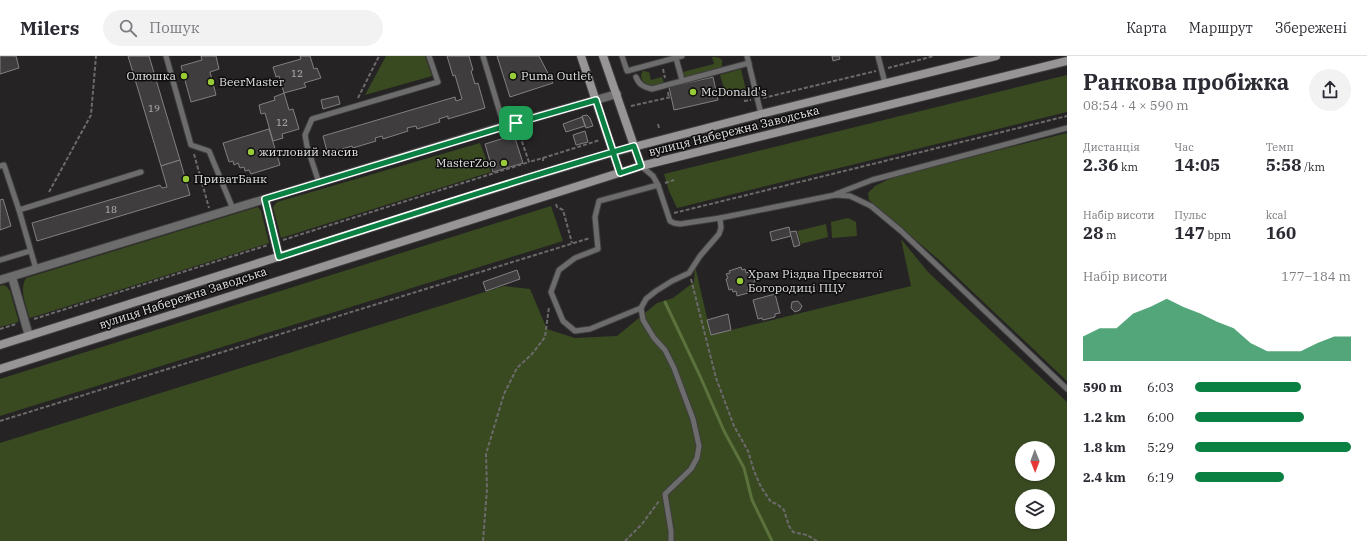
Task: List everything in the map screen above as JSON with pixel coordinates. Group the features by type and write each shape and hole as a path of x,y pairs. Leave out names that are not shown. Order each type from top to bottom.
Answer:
{"main road":[{"path":"581,56 620,173"},
{"path":"603,56 641,166"},
{"name":"вулиця Набережна Заводська","path":"0,345 524,179 634,146 996,56"},
{"name":"вулиця Набережна Заводська","path":"0,369 641,166 1067,61"}],"street":[{"path":"0,280 504,126 617,94"},
{"path":"265,199 279,257"},
{"path":"12,276 29,336"}],"lane":[{"path":"166,56 191,145 209,151 233,209"},
{"path":"319,182 307,146 305,135 312,119 438,82 429,56"},
{"path":"483,56 504,126"},
{"path":"622,56 627,71 682,56"},
{"path":"748,56 761,114"},
{"path":"878,56 885,84"},
{"path":"676,58 682,80"},
{"path":"636,77 637,82 642,87 652,89 749,63"},
{"path":"641,166 653,176 658,185 670,221 680,224 720,218 835,194 872,180 1067,128"},
{"path":"0,166 4,165 36,269"},
{"path":"19,210 141,172"},
{"path":"642,308 590,329 575,331 563,321 552,292 559,270 575,258 598,249 595,217 599,201 658,185"},
{"path":"835,194 850,196 871,206 901,231 1067,389"},
{"path":"671,541 672,531 666,494 691,469 697,458 699,446 693,419 674,368 665,350 654,338 643,320 642,308 646,299 656,291 689,273 700,256 719,234 721,228 720,218"},
{"path":"0,260 30,251"}],"path":[{"path":"44,202 91,115 96,56"},
{"path":"353,106 380,56"},
{"path":"744,101 758,100 934,56"},
{"path":"631,106 670,97 661,62"},
{"path":"668,215 1067,116"},
{"path":"516,123 529,162"},
{"path":"0,329 602,140"},
{"path":"191,145 211,216"},
{"path":"556,204 557,207 563,210 572,243"},
{"path":"0,421 597,235"},
{"path":"689,273 719,389 734,426 748,450 754,471 761,487 771,502 777,504 784,510 789,526 793,532 807,535 817,541"},
{"path":"483,541 487,489 486,454 504,394 517,368 532,354 545,337 549,307"},
{"path":"625,541 642,524 666,494"}],"green space":[{"path":"386,56 425,56 432,76 365,95"},
{"path":"712,57 718,57 722,60 722,66 720,68 685,77 683,72 714,64"},
{"path":"741,69 746,90 726,95 720,75"},
{"path":"643,71 649,72 651,80 662,77 664,83 652,86 647,85 642,79 641,75"},
{"path":"1067,75 1067,112 677,208 669,191 664,174"},
{"path":"1067,133 1067,381 939,260 869,200 868,193 875,186 895,176"},
{"path":"480,143 491,172 281,238 273,207 277,202"},
{"path":"551,206 563,241 0,416 0,379"},
{"path":"258,207 261,211 269,243 30,318 29,316 23,292 26,278"},
{"path":"848,218 856,222 857,236 832,238 831,222"},
{"path":"826,224 828,237 801,244 797,231"},
{"path":"901,239 928,272 1067,402 1067,541 0,541 0,443 504,286 530,289 547,329 575,338 617,336 657,303 673,298 694,282 695,266 711,335 911,286"},
{"path":"4,285 10,291 18,322 0,327 0,286"}],"building":[{"path":"0,56 16,56 19,68 0,74"},
{"path":"128,56 149,56 180,160 161,166"},
{"path":"201,56 216,56 219,69 210,72 216,95 191,102 181,66 202,60"},
{"path":"300,56 310,56 314,69 317,68 321,78 304,83 306,87 284,93 279,76 276,77 273,67 301,59"},
{"path":"447,56 469,56 475,84 478,83 485,108 448,119 448,116 439,119 440,122 417,129 416,126 407,128 408,131 383,139 382,136 375,138 376,141 353,148 352,146 342,149 343,151 328,155 323,136 455,97 456,101 462,99 455,75 453,76"},
{"path":"497,56 539,56 553,83 510,97"},
{"path":"832,56 839,56 840,59 833,61"},
{"name":"McDonald's","path":"713,77 718,100 674,110 669,87"},
{"name":"житловий масив","path":"284,93 289,110 293,109 299,129 282,134 283,138 273,141 265,113 261,114 259,105 275,100 274,97"},
{"path":"338,96 340,104 323,109 321,100"},
{"path":"587,115 593,126 586,128 582,116"},
{"path":"582,117 585,126 566,132 563,124"},
{"name":"житловий масив","path":"269,129 280,165 251,174 249,170 245,171 244,167 240,168 238,163 234,165 233,161 229,162 223,143"},
{"path":"585,131 588,142 576,145 573,135"},
{"path":"514,135 523,163 493,172 485,144"},
{"path":"180,160 190,195 37,241 32,223 160,185 162,188 167,187 161,166"},
{"path":"3,199 11,226 0,230 0,200"},
{"path":"789,227 791,236 772,241 770,232"},
{"path":"796,231 800,245 794,247 790,232"},
{"name":"Храм Різдва Пресвятої Богородиці ПЦУ","path":"741,267 742,270 745,269 746,273 752,271 755,282 752,283 753,286 749,287 750,290 747,290 748,293 737,296 736,291 733,292 732,289 729,290 726,279 728,278 726,274 730,273 729,271"},
{"path":"517,270 520,279 486,291 483,282"},
{"path":"775,294 780,313 775,314 775,317 763,320 762,318 758,319 753,300"},
{"path":"798,301 802,306 800,310 795,312 791,308 792,302"},
{"path":"728,314 731,330 711,335 707,320"}],"waterway":[{"path":"665,302 724,431 744,468 752,500 772,541"}],"place":[{"name":"Олюшка","path":"184,76"},
{"name":"Puma Outlet","path":"513,76"},
{"name":"BeerMaster","path":"211,82"},
{"name":"McDonald's","path":"693,92"},
{"name":"житловий масив","path":"251,152"},
{"name":"MasterZoo","path":"504,163"},
{"name":"ПриватБанк","path":"186,179"},
{"name":"Храм Різдва Пресвятої Богородиці ПЦУ","path":"740,281"}],"route":[{"path":"516,123 265,199 279,257 524,179 566,166 614,152 634,146 641,166 620,173 614,152 596,100 516,123"}]}
